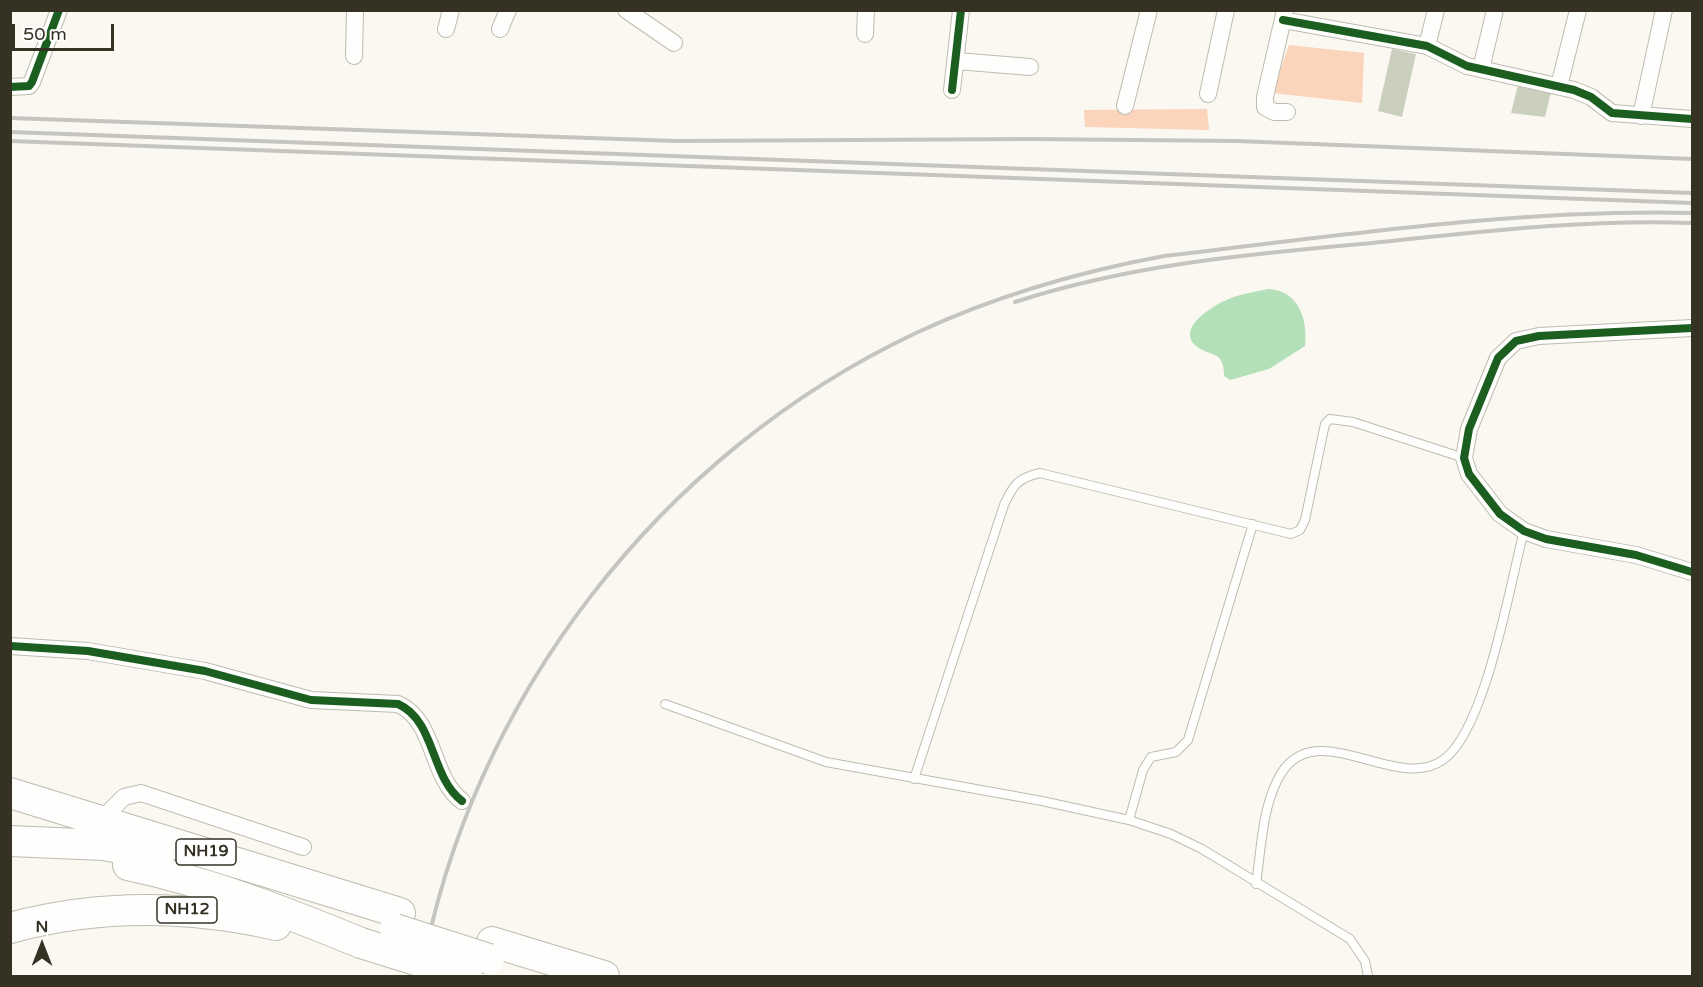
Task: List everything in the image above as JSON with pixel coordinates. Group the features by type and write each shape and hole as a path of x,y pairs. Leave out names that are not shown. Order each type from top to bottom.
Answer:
{"highway":[{"name":"NH19","path":"10,793 102,819 398,921 483,959 604,976"},
{"name":"NH12","path":"10,841 104,845 155,854 398,921"},
{"name":"NH19","path":"10,858 97,861 181,876 269,906 361,943"},
{"name":"NH12","path":"10,928 87,912 191,910 361,943 483,959 552,976"}],"street":[{"path":"10,87 29,86 32,82 59,10"},
{"path":"354,56 355,10"},
{"path":"446,29 451,10"},
{"path":"500,29 508,10"},
{"path":"626,10 674,43"},
{"path":"865,34 867,10"},
{"path":"952,90 961,10"},
{"path":"1125,105 1149,10"},
{"path":"1208,94 1227,10"},
{"path":"1427,46 1436,10"},
{"path":"1481,69 1495,10"},
{"path":"1559,86 1578,10"},
{"path":"1641,116 1664,10"},
{"path":"1287,112 1274,112 1265,107 1265,97 1284,15 1427,46 1456,61 1481,69 1559,86 1591,97 1612,113 1692,119"},
{"path":"957,61 1030,66"},
{"path":"1692,327 1539,336 1516,341 1498,358 1469,429 1464,458 1469,474 1500,514 1524,531 1546,539 1636,555 1692,572"},
{"path":"10,646 88,651 205,671 311,700 398,704 408,709 416,718 447,783 462,801"},
{"path":"102,819 124,797 141,793 303,847"}],"lane":[{"path":"914,779 1004,505 1013,484 1040,473 1291,534 1300,530 1305,520 1324,424 1330,419 1353,422 1464,458"},
{"path":"1129,820 1143,770 1151,757 1176,752 1188,740 1253,524"},
{"path":"1256,884 1269,807 1277,781 1291,761 1310,752 1334,751 1391,766 1417,768 1443,760 1462,739 1481,695 1524,531"},
{"path":"665,704 826,762 968,787 1129,820 1171,834 1202,849 1256,884 1350,939 1365,961 1368,976"}],"shaded area":[{"path":"1289,45 1364,53 1362,103 1272,93"},
{"path":"1207,109 1209,130 1085,127 1084,110"},
{"path":"1269,289 1288,295 1299,308 1305,326 1305,346 1269,369 1230,380 1224,376 1219,357 1195,345 1190,337 1191,329 1203,314 1230,298"}],"building":[{"path":"1392,49 1416,54 1402,117 1378,111"},
{"path":"1518,85 1551,92 1545,117 1511,113"}],"railway":[{"path":"10,118 677,141 1031,139 1237,141 1692,159"},
{"path":"10,132 1692,193"},
{"path":"10,141 1692,203"},
{"path":"421,976 446,874 483,776 532,682 591,596 660,516 738,445 824,384 916,333 976,308 1069,278 1164,256 1428,225 1560,215 1692,213"},
{"path":"1015,302 1103,278 1236,256 1532,227 1612,223 1692,223"}],"cycle path":[{"path":"10,87 29,86 32,82 59,10"},
{"path":"952,90 961,10"},
{"path":"1283,20 1427,46 1467,66 1574,90 1591,97 1612,113 1692,119"},
{"path":"1692,328 1539,336 1516,341 1498,358 1469,429 1464,458 1469,474 1500,514 1524,531 1546,539 1636,555 1692,572"},
{"path":"10,646 88,651 205,671 311,700 398,704 420,723 444,778 462,801"}]}
